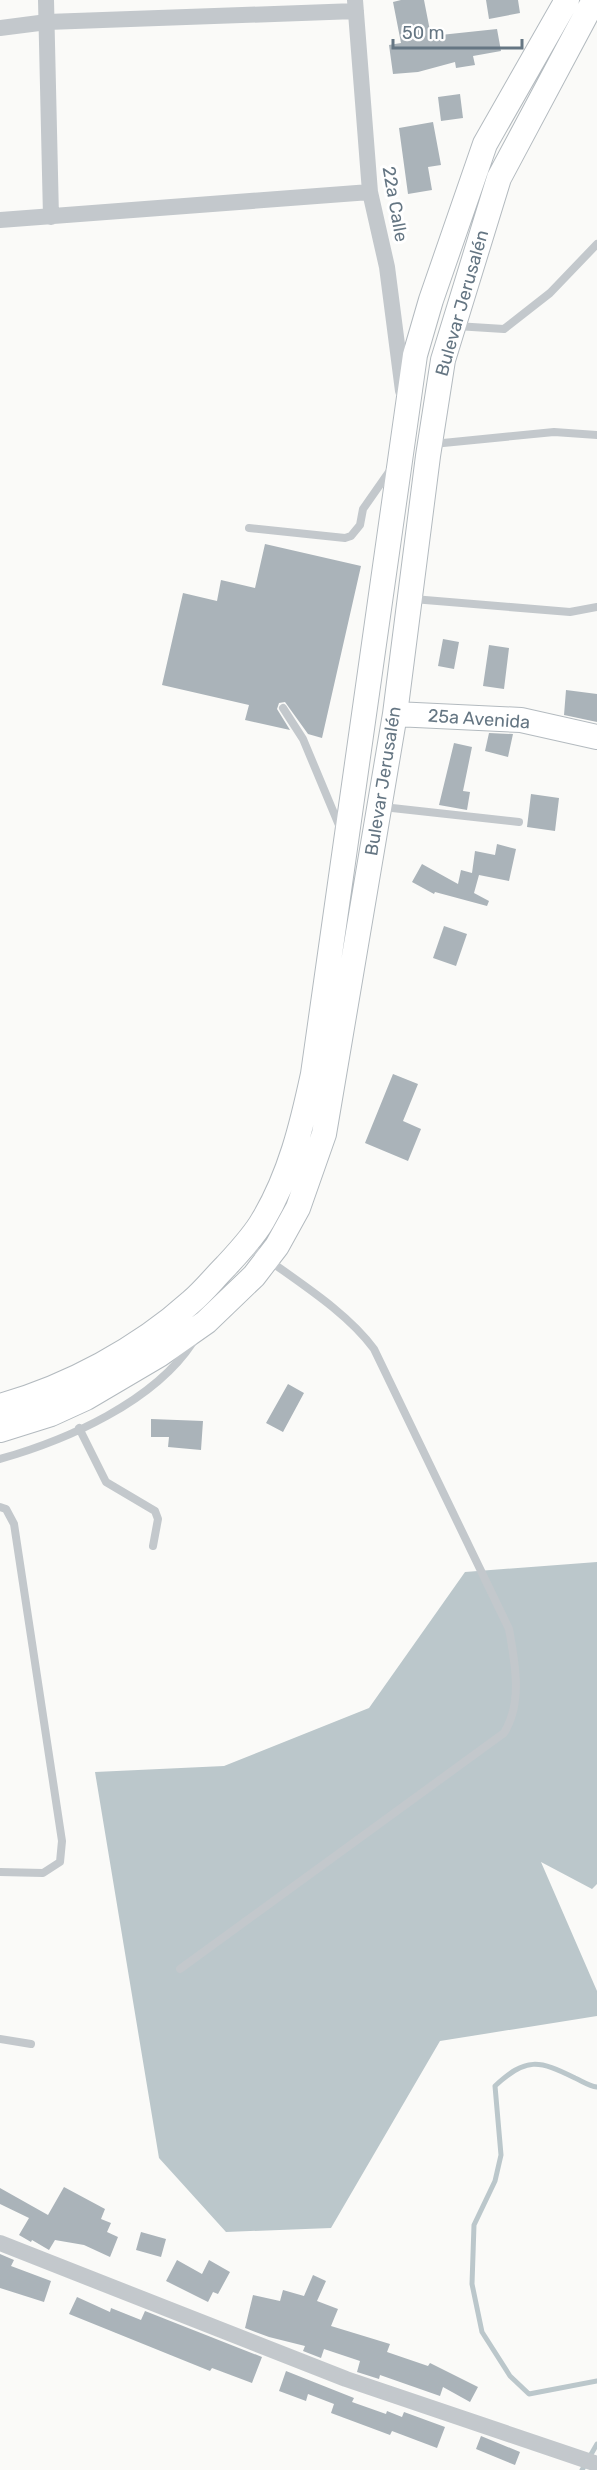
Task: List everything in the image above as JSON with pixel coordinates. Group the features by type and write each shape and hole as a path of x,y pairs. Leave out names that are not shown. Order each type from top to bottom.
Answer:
{"main road":[{"name":"Bulevar Jerusalén","path":"0,1406 47,1390 81,1374 150,1333 191,1302 245,1243 268,1211 283,1180 301,1131 313,1074 415,355 431,300 485,144 567,0"},
{"name":"Bulevar Jerusalén","path":"0,1430 51,1414 87,1398 159,1355 206,1322 254,1276 298,1208 324,1134 395,714 429,445 443,360 500,178 594,0"},
{"name":"25a Avenida","path":"395,714 521,720 597,737"}],"street":[{"path":"46,0 51,217"},
{"path":"0,28 47,22 355,5"},
{"name":"22a Calle","path":"355,5 370,192 387,267 405,415"},
{"path":"0,220 370,192"},
{"path":"0,2243 346,2379 589,2461"}],"lane":[{"path":"452,326 504,329 550,293 597,244"},
{"path":"429,445 465,439 554,432 597,435"},
{"path":"249,528 345,538 351,536 360,525 363,509 399,456"},
{"path":"410,598 570,612 597,607"},
{"path":"283,708 303,739 346,842"},
{"path":"379,807 519,822"},
{"path":"180,1969 504,1733 514,1712 516,1670 509,1629 374,1349 364,1335 245,1243"},
{"path":"0,1459 79,1428 146,1392 183,1358 206,1322"},
{"path":"79,1428 106,1482 155,1511 158,1519 153,1546"},
{"path":"0,1507 6,1509 14,1524 62,1841 60,1862 44,1873 0,1872"},
{"path":"0,2039 31,2044"}],"shaded area":[{"path":"597,1562 597,1884 592,1889 541,1862 597,1991 597,2016 440,2041 331,2228 226,2232 159,2158 95,1772 224,1766 369,1708 465,1572"}],"building":[{"path":"424,0 431,36 497,29 501,51 473,56 475,65 456,68 455,62 418,72 393,74 389,45 401,43 393,2"},
{"path":"486,0 518,0 520,13 489,19"},
{"path":"460,94 463,118 441,121 438,97"},
{"path":"433,122 441,165 428,167 432,190 408,194 399,128"},
{"path":"265,544 361,566 322,738 308,734 285,702 279,703 277,709 290,730 245,720 249,705 162,685 183,593 217,601 221,580 255,588"},
{"path":"443,639 459,642 454,669 438,666"},
{"path":"489,645 509,648 504,689 483,686"},
{"path":"566,690 597,694 597,722 564,715"},
{"path":"489,733 513,734 508,757 485,751"},
{"path":"454,743 472,747 463,791 470,792 467,810 439,805"},
{"path":"531,794 559,798 555,831 527,827"},
{"path":"497,844 516,849 509,881 479,875 474,893 489,901 487,906 435,892 434,894 412,882 422,864 458,884 461,870 472,873 475,851 495,855"},
{"path":"444,926 467,934 456,966 433,958"},
{"path":"393,1074 418,1084 403,1121 421,1129 408,1161 365,1143"},
{"path":"288,1384 304,1393 283,1432 266,1423"},
{"path":"151,1419 203,1421 201,1450 168,1447 169,1437 151,1437"},
{"path":"64,2187 105,2209 101,2219 111,2223 107,2232 118,2237 110,2257 84,2245 55,2240 49,2250 32,2240 31,2242 19,2235 29,2218 0,2204 0,2188 48,2215"},
{"path":"141,2232 166,2239 161,2257 136,2250"},
{"path":"0,2254 14,2260 11,2266 51,2281 44,2302 0,2288"},
{"path":"177,2260 202,2274 209,2260 230,2272 218,2294 213,2292 208,2302 166,2281"},
{"path":"313,2275 326,2281 317,2301 338,2309 331,2326 390,2344 387,2352 428,2366 430,2363 478,2387 470,2402 443,2387 440,2396 380,2375 379,2379 357,2372 360,2361 324,2349 321,2358 303,2351 305,2346 245,2328 253,2295 280,2301 283,2290 304,2296"},
{"path":"77,2297 110,2312 111,2308 141,2320 145,2311 262,2357 252,2383 212,2368 210,2371 69,2314"},
{"path":"286,2371 354,2398 352,2402 386,2414 387,2411 402,2417 404,2412 445,2427 437,2448 392,2431 390,2435 331,2413 334,2404 308,2394 306,2401 279,2391"},
{"path":"481,2436 520,2452 515,2465 476,2449"}],"waterway":[{"path":"597,2087 552,2068 533,2064 516,2070 495,2086 501,2155 495,2181 474,2225 472,2284 482,2332 510,2376 529,2394 597,2381"},
{"path":"582,2470 597,2444"}]}
